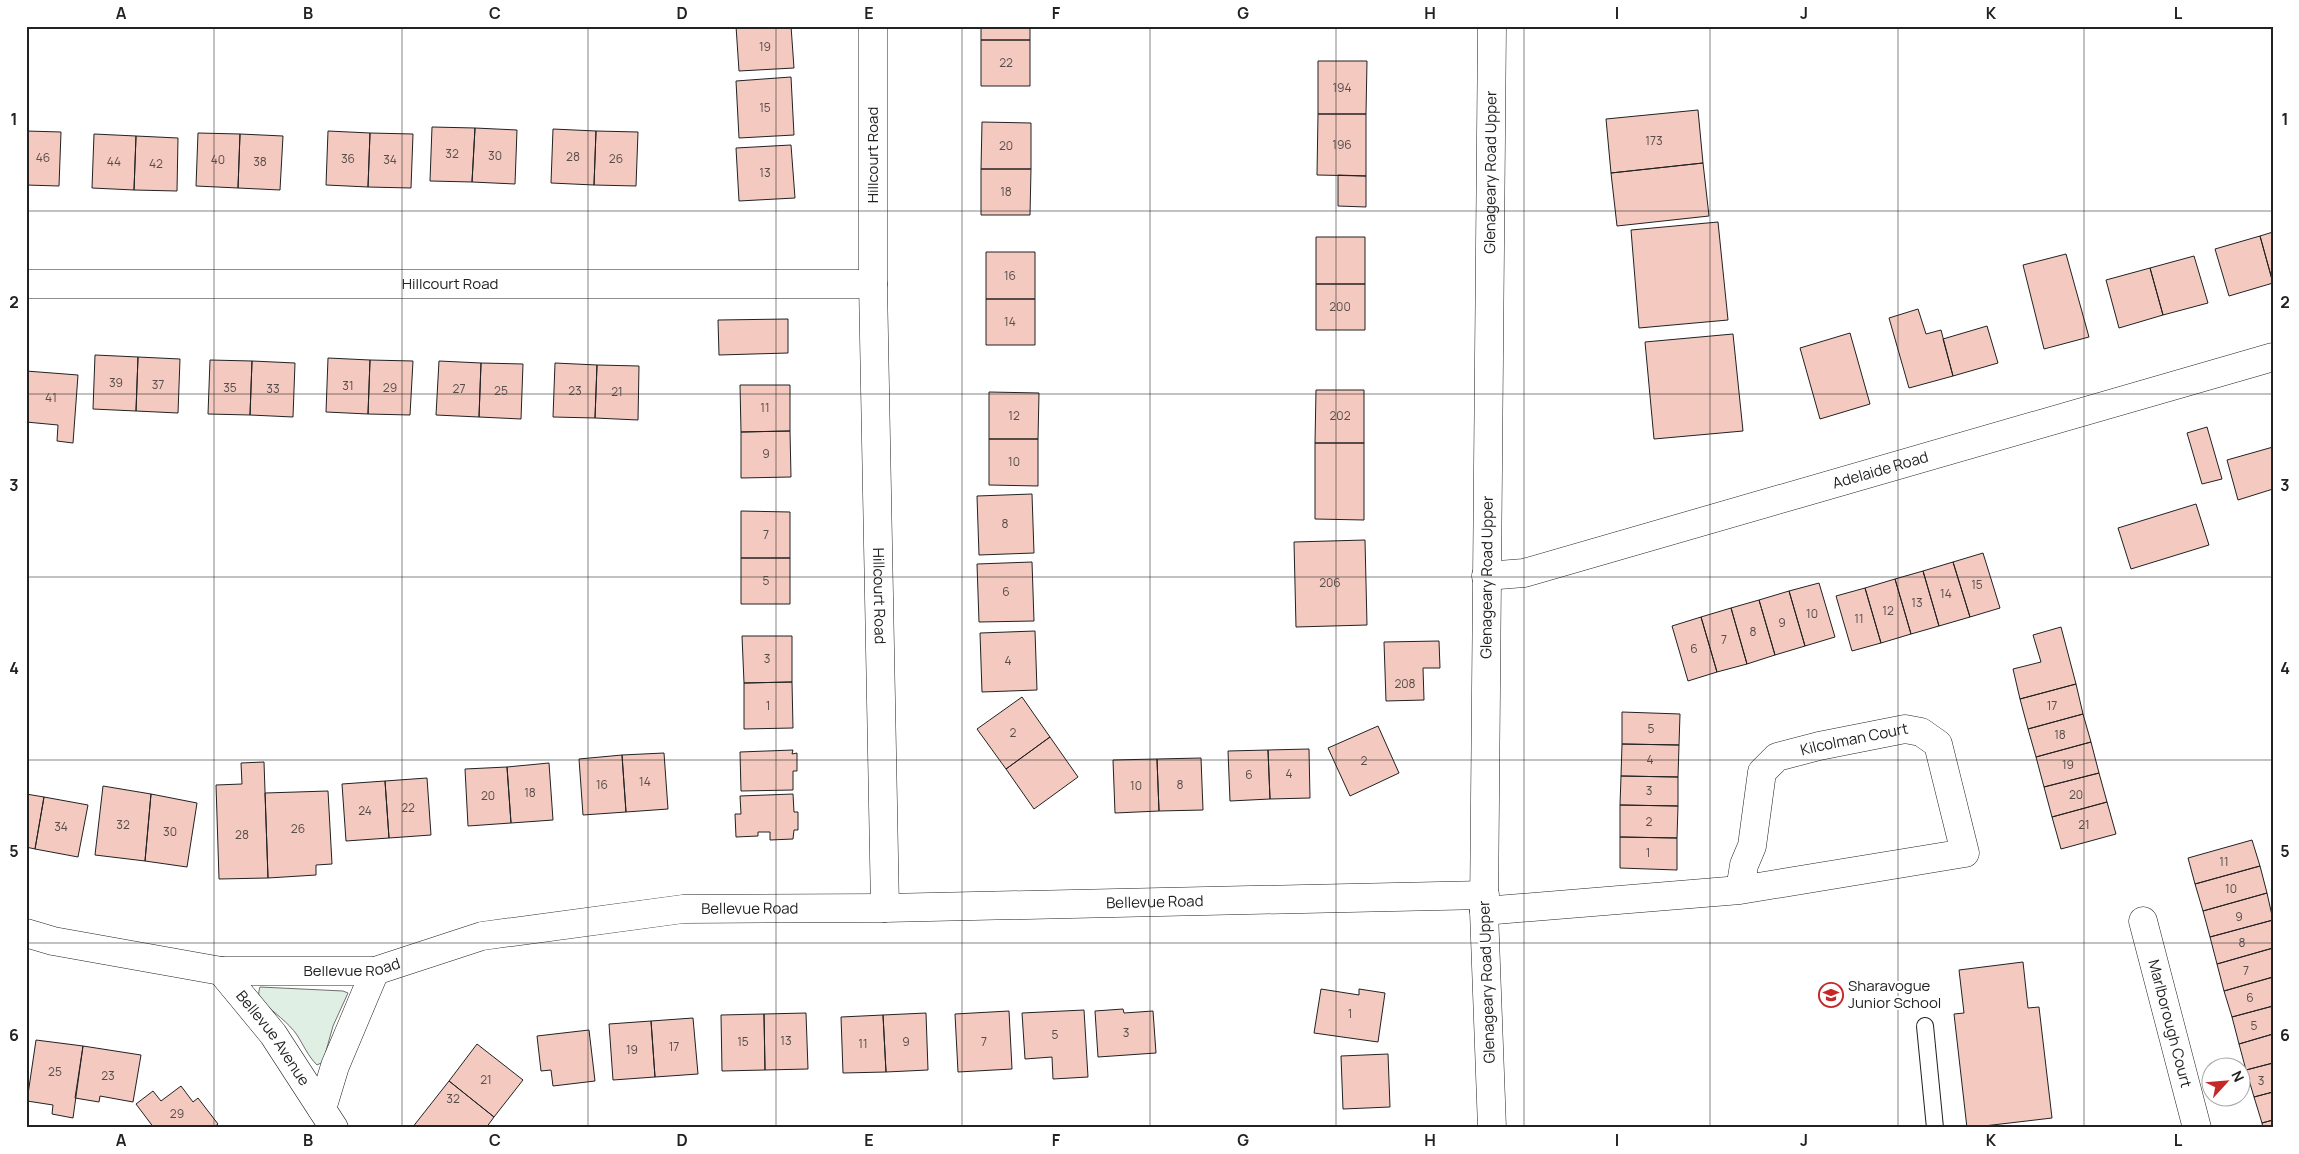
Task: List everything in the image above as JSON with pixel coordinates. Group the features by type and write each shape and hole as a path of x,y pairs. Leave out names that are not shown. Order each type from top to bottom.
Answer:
{"street":[{"name":"Hillcourt Road","path":"874,26 873,284 885,908"},
{"name":"Glenageary Road Upper","path":"1492,26 1484,903 1492,1128"},
{"name":"Hillcourt Road","path":"26,284 873,284"},
{"name":"Adelaide Road","path":"1486,576 1524,573 2273,357"},
{"name":"Kilcolman Court","path":"1484,903 1740,890 1965,853 1938,744 1921,732 1905,729 1819,746 1777,757 1762,772 1752,846 1744,865 1740,890"},
{"name":"Bellevue Road","path":"26,933 48,940 221,971 376,971 482,936 683,909 1484,903"},
{"name":"Marlborough Court","path":"2143,921 2197,1128"},
{"name":"Bellevue Avenue","path":"221,971 272,1034 328,1118"},
{"name":"Bellevue Avenue","path":"328,1118 336,1066 376,971"}],"lane":[{"path":"1925,1026 1936,1128"}],"green space":[{"path":"260,987 343,991 348,993 333,1026 323,1062 317,1065 293,1030 261,1000 259,995"}],"building":[{"path":"736,26 791,26 794,68 739,71"},
{"path":"981,26 1030,26 1030,40 981,40"},
{"path":"981,40 1030,40 1030,86 981,86"},
{"path":"1318,61 1367,61 1366,114 1318,114"},
{"path":"791,77 794,135 739,138 736,81"},
{"path":"1698,110 1703,163 1611,173 1606,119"},
{"path":"1318,114 1366,114 1366,176 1317,175"},
{"path":"982,122 1031,123 1031,169 981,169"},
{"path":"432,127 475,128 472,182 430,181"},
{"path":"475,128 517,130 515,184 472,182"},
{"path":"553,129 596,131 594,185 551,183"},
{"path":"26,131 61,132 59,186 26,185"},
{"path":"328,131 370,133 368,187 326,185"},
{"path":"596,131 638,132 636,186 594,185"},
{"path":"198,133 240,134 238,188 196,186"},
{"path":"370,133 413,134 411,188 368,187"},
{"path":"94,134 136,136 134,190 92,188"},
{"path":"240,134 283,136 280,190 238,188"},
{"path":"136,136 178,138 177,191 134,190"},
{"path":"791,145 795,198 739,201 736,148"},
{"path":"1703,163 1709,216 1617,226 1611,173"},
{"path":"981,169 1031,169 1030,215 981,215"},
{"path":"1338,175 1366,176 1366,207 1338,206"},
{"path":"1718,222 1728,320 1639,328 1631,230"},
{"path":"2273,232 2273,283 2260,236"},
{"path":"2260,236 2273,283 2229,296 2215,249"},
{"path":"1316,237 1365,237 1365,284 1316,284"},
{"path":"986,252 1035,252 1035,299 986,299"},
{"path":"2066,254 2089,337 2044,349 2023,265"},
{"path":"2194,256 2208,303 2163,315 2150,268"},
{"path":"2150,268 2163,315 2119,328 2106,280"},
{"path":"1316,284 1365,284 1365,330 1316,330"},
{"path":"986,299 1035,299 1035,345 986,345"},
{"path":"1918,309 1926,334 1941,330 1953,376 1909,388 1889,318"},
{"path":"788,319 788,353 719,355 718,320"},
{"path":"1987,326 1998,363 1953,376 1943,339"},
{"path":"1850,333 1870,404 1820,419 1800,348"},
{"path":"1733,334 1743,431 1654,439 1645,342"},
{"path":"95,355 138,357 136,411 93,409"},
{"path":"138,357 180,359 178,413 136,411"},
{"path":"328,358 370,360 368,414 326,412"},
{"path":"210,360 252,361 250,415 208,414"},
{"path":"370,360 413,361 410,415 368,414"},
{"path":"252,361 295,363 293,417 250,415"},
{"path":"439,361 481,363 479,417 436,415"},
{"path":"481,363 523,364 521,419 479,417"},
{"path":"555,363 597,365 595,418 553,417"},
{"path":"597,365 639,366 638,420 595,418"},
{"path":"26,371 78,375 73,443 57,441 58,425 26,422"},
{"path":"740,385 790,385 790,431 741,432"},
{"path":"1316,390 1364,390 1364,443 1315,443"},
{"path":"989,392 1039,393 1038,439 989,439"},
{"path":"2207,427 2222,479 2202,484 2187,433"},
{"path":"790,431 791,477 741,478 741,432"},
{"path":"989,439 1038,439 1038,486 989,485"},
{"path":"1315,443 1364,443 1364,520 1315,519"},
{"path":"2273,447 2273,489 2238,500 2227,460"},
{"path":"1032,494 1034,553 979,555 977,496"},
{"path":"2196,504 2209,545 2131,569 2118,528"},
{"path":"741,511 790,512 790,558 741,558"},
{"path":"1365,540 1367,625 1296,627 1294,542"},
{"path":"1983,553 2000,608 1970,617 1953,562"},
{"path":"741,558 790,558 790,604 741,604"},
{"path":"1032,562 1034,621 979,622 977,564"},
{"path":"1953,562 1970,617 1939,626 1923,571"},
{"path":"1923,571 1939,626 1911,634 1895,579"},
{"path":"1895,579 1911,634 1881,643 1865,588"},
{"path":"1819,583 1835,637 1805,646 1789,591"},
{"path":"1865,588 1881,643 1852,651 1836,596"},
{"path":"1789,591 1805,646 1775,655 1759,600"},
{"path":"1759,600 1775,655 1747,664 1731,608"},
{"path":"1731,608 1747,664 1717,672 1701,617"},
{"path":"1701,617 1717,672 1688,681 1672,626"},
{"path":"2061,627 2076,684 2020,699 2013,669 2041,662 2033,635"},
{"path":"1035,631 1037,690 982,692 980,633"},
{"path":"742,636 792,636 792,682 744,683"},
{"path":"1439,641 1440,668 1423,668 1424,700 1386,701 1384,642"},
{"path":"792,682 793,728 744,729 744,683"},
{"path":"2076,684 2083,714 2028,729 2020,699"},
{"path":"1022,697 1050,737 1006,769 977,729"},
{"path":"1622,712 1680,714 1679,745 1622,744"},
{"path":"2083,714 2091,742 2036,757 2028,729"},
{"path":"1378,726 1399,773 1350,796 1328,748"},
{"path":"1050,737 1078,777 1034,809 1006,769"},
{"path":"2091,742 2099,773 2044,787 2036,757"},
{"path":"1622,744 1679,745 1678,777 1621,776"},
{"path":"1309,749 1310,798 1270,799 1268,750"},
{"path":"793,750 792,754 797,753 797,771 793,771 793,790 741,791 740,752"},
{"path":"1268,750 1270,799 1230,801 1228,751"},
{"path":"664,753 668,809 626,812 622,755"},
{"path":"622,755 626,812 583,815 579,759"},
{"path":"1201,758 1203,810 1159,811 1157,759"},
{"path":"1157,759 1159,811 1115,813 1113,760"},
{"path":"264,762 268,878 219,879 216,785 242,784 241,763"},
{"path":"549,763 553,820 511,823 507,767"},
{"path":"507,767 511,823 468,826 465,769"},
{"path":"2099,773 2107,802 2052,817 2044,787"},
{"path":"1621,776 1678,777 1678,806 1620,805"},
{"path":"427,778 431,835 389,838 385,781"},
{"path":"385,781 389,838 346,841 342,784"},
{"path":"103,786 151,794 145,861 95,855"},
{"path":"328,791 332,864 316,865 316,875 268,878 265,793"},
{"path":"26,794 44,797 35,849 26,847"},
{"path":"151,794 197,803 187,867 145,861"},
{"path":"793,794 794,812 798,812 798,830 794,830 793,839 770,840 770,832 758,832 758,836 736,837 735,814 741,814 740,796"},
{"path":"44,797 88,805 78,857 35,849"},
{"path":"2107,802 2116,834 2061,849 2052,817"},
{"path":"1620,805 1678,806 1677,838 1620,837"},
{"path":"1620,837 1677,838 1677,870 1620,868"},
{"path":"2252,840 2260,866 2195,884 2188,858"},
{"path":"2260,866 2267,893 2203,911 2195,884"},
{"path":"2267,893 2273,920 2210,937 2203,911"},
{"path":"2273,920 2273,948 2217,964 2210,937"},
{"path":"2273,948 2273,977 2224,991 2217,964"},
{"path":"2023,962 2028,1008 2039,1007 2052,1118 1967,1128 1954,1014 1964,1013 1959,970"},
{"path":"2273,977 2273,1006 2232,1017 2224,991"},
{"path":"1321,989 1359,995 1359,989 1385,993 1378,1042 1314,1033"},
{"path":"2273,1006 2273,1034 2239,1044 2232,1017"},
{"path":"1123,1009 1124,1013 1153,1011 1156,1053 1098,1057 1095,1011"},
{"path":"1084,1010 1088,1077 1053,1079 1052,1057 1025,1059 1022,1013"},
{"path":"1009,1011 1012,1069 958,1072 955,1014"},
{"path":"806,1013 808,1069 765,1070 764,1014"},
{"path":"926,1013 928,1070 886,1072 883,1015"},
{"path":"764,1014 765,1070 722,1071 721,1015"},
{"path":"883,1015 886,1072 843,1073 841,1017"},
{"path":"693,1018 698,1074 655,1077 651,1021"},
{"path":"651,1021 655,1077 613,1080 609,1024"},
{"path":"589,1030 595,1081 553,1086 551,1070 541,1071 537,1036"},
{"path":"2273,1034 2273,1063 2252,1068 2252,1056 2242,1056 2239,1044"},
{"path":"36,1040 83,1046 73,1118 52,1114 53,1105 27,1101"},
{"path":"477,1044 523,1080 494,1117 449,1081"},
{"path":"83,1046 141,1055 133,1102 100,1096 99,1102 75,1098"},
{"path":"1388,1054 1390,1107 1343,1109 1341,1056"},
{"path":"2273,1063 2273,1092 2254,1097 2252,1090 2252,1068"},
{"path":"449,1081 494,1117 486,1128 412,1128"},
{"path":"181,1086 193,1102 198,1098 218,1124 213,1128 154,1128 136,1104 153,1091 161,1101"},
{"path":"2273,1092 2273,1120 2262,1123 2254,1097"},
{"path":"2273,1120 2273,1128 2263,1128 2262,1123"}],"place":[{"name":"Sharavogue Junior School","path":"1831,995"}]}
